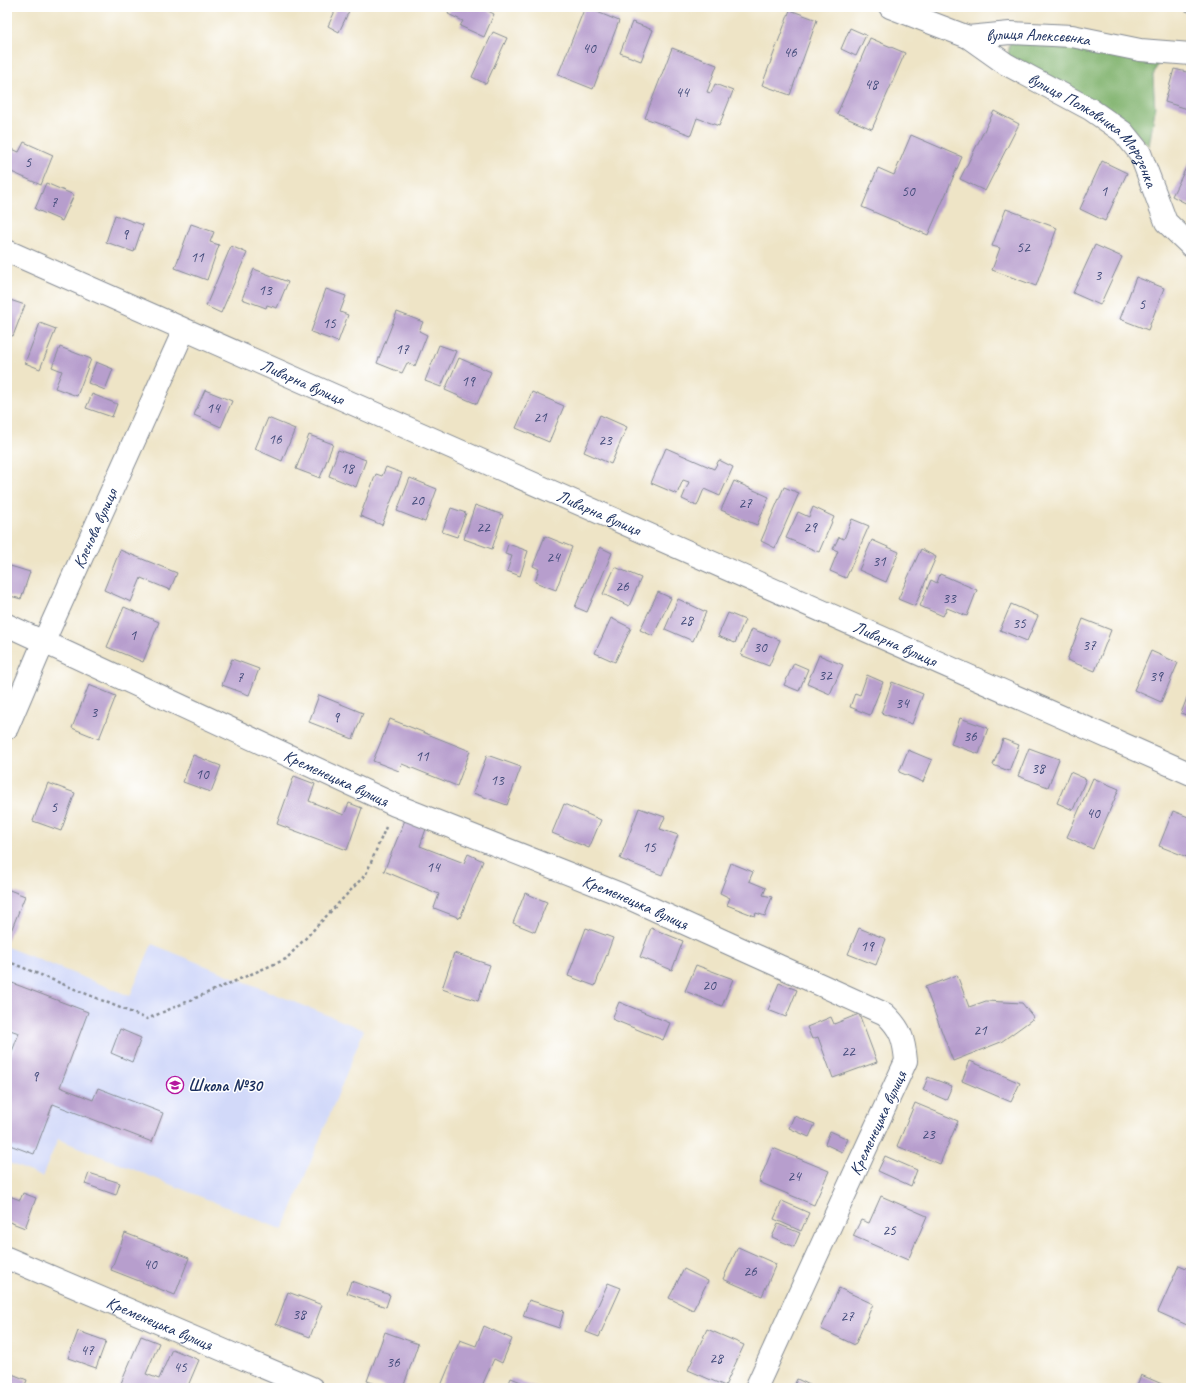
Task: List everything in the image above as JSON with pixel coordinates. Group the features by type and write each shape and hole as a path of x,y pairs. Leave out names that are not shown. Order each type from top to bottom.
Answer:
{"street":[{"name":"вулиця Алексєєнка","path":"890,7 968,37 1010,33 1072,36 1140,50 1191,54"},
{"name":"вулиця Полковника Морозенка","path":"968,37 1006,64 1090,109 1123,132 1140,153 1166,222 1191,246"},
{"name":"Ливарна вулиця","path":"7,251 1191,774"},
{"name":"Кленова вулиця","path":"7,728 44,641 184,330"},
{"name":"Кременецька вулиця","path":"7,625 395,805 620,894 885,1014 898,1026 905,1044 906,1061 756,1388"},
{"name":"Кременецька вулиця","path":"7,1258 312,1388"}],"path":[{"path":"7,961 147,1019 286,960 366,874 395,805"}],"shaded area":[{"name":"Школа №30","path":"152,944 364,1030 283,1230 58,1139 42,1177 7,1162 7,947 130,996"}],"green space":[{"path":"1010,40 1072,47 1159,60 1153,76 1155,110 1149,146 1129,126 1008,56"}],"building":[{"path":"337,7 349,11 339,32 328,26"},
{"path":"446,7 490,7 488,11 494,14 484,37 460,26 463,21 448,14 450,9"},
{"path":"585,7 619,21 593,89 558,75"},
{"path":"616,7 630,7 629,12"},
{"path":"1176,7 1191,7 1191,13"},
{"path":"790,10 817,20 790,95 762,85"},
{"path":"632,22 653,30 641,61 620,53"},
{"path":"850,28 866,35 856,56 841,49"},
{"path":"493,32 507,38 486,84 472,77"},
{"path":"870,38 905,53 872,129 837,114"},
{"path":"672,48 717,65 707,92 711,93 715,84 733,91 719,126 697,118 691,135 645,118"},
{"path":"1174,69 1191,73 1191,110 1165,102"},
{"path":"994,111 1019,124 985,191 960,179"},
{"path":"911,135 962,157 928,235 862,207 878,168 894,175"},
{"path":"24,142 53,155 41,185 7,170 7,147 19,152"},
{"path":"1191,158 1191,206 1172,196"},
{"path":"1102,161 1127,173 1105,221 1080,209"},
{"path":"46,183 74,195 62,221 35,209"},
{"path":"1006,209 1057,228 1036,286 992,270 1000,248 992,246"},
{"path":"115,215 143,225 134,252 106,242"},
{"path":"191,224 214,232 210,242 219,245 207,280 175,268"},
{"path":"1095,245 1122,257 1100,305 1073,293"},
{"path":"231,246 247,253 221,313 206,306"},
{"path":"254,269 288,282 277,308 267,305 266,308 242,299"},
{"path":"1136,277 1164,288 1148,330 1120,319"},
{"path":"326,289 346,296 340,312 348,315 338,342 311,332"},
{"path":"7,299 25,305 13,336 7,334"},
{"path":"397,312 423,322 419,331 427,335 415,366 407,363 402,373 377,363"},
{"path":"40,323 56,329 40,369 25,363"},
{"path":"439,345 456,351 441,387 425,381"},
{"path":"60,347 91,359 77,396 55,388 62,371 52,367"},
{"path":"459,358 491,372 477,404 445,390"},
{"path":"96,362 113,369 105,390 88,383"},
{"path":"205,390 232,401 221,427 194,415"},
{"path":"532,392 564,406 549,442 516,428"},
{"path":"92,394 117,404 112,417 86,408"},
{"path":"600,415 627,427 611,464 584,452"},
{"path":"268,418 295,429 282,461 255,449"},
{"path":"309,435 333,444 320,478 296,469"},
{"path":"666,448 714,469 719,460 733,467 720,496 704,489 697,506 682,499 689,482 683,480 677,494 651,483"},
{"path":"338,450 366,460 356,487 329,476"},
{"path":"386,467 402,473 382,525 360,516 376,474 382,476"},
{"path":"410,478 437,489 425,522 397,511"},
{"path":"734,481 769,497 757,525 721,510"},
{"path":"784,487 799,493 775,548 761,541"},
{"path":"475,505 503,515 492,549 464,539"},
{"path":"813,507 834,517 819,552 786,538 798,512 809,517"},
{"path":"451,508 466,513 457,537 442,532"},
{"path":"852,519 869,526 846,578 830,571 838,551 833,549 839,537 844,539"},
{"path":"545,536 572,547 556,590 535,582 539,569 533,566"},
{"path":"872,540 899,552 886,582 859,570"},
{"path":"508,544 528,551 520,576 507,571 512,556 505,554"},
{"path":"600,547 612,553 587,612 575,607"},
{"path":"921,549 936,557 915,606 898,599"},
{"path":"120,550 177,573 170,590 141,578 131,602 104,590"},
{"path":"7,565 30,572 21,599 7,595"},
{"path":"615,567 641,578 629,606 603,594"},
{"path":"940,574 977,590 967,616 947,608 943,616 920,606 931,580 937,583"},
{"path":"658,592 671,598 653,636 640,630"},
{"path":"678,599 706,612 693,641 665,629"},
{"path":"1011,604 1038,616 1027,641 1000,630"},
{"path":"124,607 159,622 143,662 107,647"},
{"path":"728,613 745,620 735,643 718,636"},
{"path":"611,618 631,628 615,662 595,653"},
{"path":"1083,619 1111,630 1095,671 1067,660"},
{"path":"752,629 780,640 769,666 741,655"},
{"path":"1151,651 1178,663 1161,702 1134,690"},
{"path":"819,655 843,665 830,694 807,684"},
{"path":"232,659 259,669 249,695 222,685"},
{"path":"794,663 808,669 799,691 784,685"},
{"path":"867,675 883,682 870,715 850,707 855,693 860,695"},
{"path":"892,682 923,694 912,724 881,713"},
{"path":"89,685 116,696 99,739 72,728"},
{"path":"1191,688 1191,717 1181,713"},
{"path":"319,695 363,713 353,739 309,722"},
{"path":"960,718 988,728 979,754 951,744"},
{"path":"390,719 470,751 457,786 402,764 399,771 373,761"},
{"path":"1003,739 1019,745 1009,771 993,765"},
{"path":"1029,748 1059,759 1048,787 1018,776"},
{"path":"908,750 932,760 923,782 899,772"},
{"path":"193,755 221,766 211,792 183,782"},
{"path":"487,755 521,767 507,805 473,793"},
{"path":"1070,772 1086,779 1073,810 1057,803"},
{"path":"294,776 315,784 309,801 344,815 349,803 362,808 347,850 277,824"},
{"path":"1093,778 1119,789 1093,849 1067,837"},
{"path":"48,783 75,793 61,831 33,821"},
{"path":"564,804 601,820 589,848 552,833"},
{"path":"639,808 665,817 660,829 678,835 662,875 620,859"},
{"path":"1173,811 1191,818 1191,846 1187,857 1159,846"},
{"path":"405,820 426,829 420,846 464,863 468,854 483,861 460,918 434,908 439,894 384,871"},
{"path":"731,863 753,872 749,881 766,888 763,895 772,897 765,916 756,913 755,916 727,905 730,898 720,893"},
{"path":"7,889 25,896 7,941"},
{"path":"525,893 547,902 535,932 513,923"},
{"path":"586,928 613,938 595,986 568,976"},
{"path":"651,928 683,941 672,970 640,957"},
{"path":"859,928 886,939 876,965 848,954"},
{"path":"454,953 490,965 478,1001 442,989"},
{"path":"696,965 733,979 722,1006 685,991"},
{"path":"957,975 969,1007 986,1001 1022,1003 1034,1018 1001,1042 953,1061 925,987"},
{"path":"7,981 88,1012 60,1087 93,1100 98,1088 163,1113 152,1142 53,1104 34,1154 7,1144 7,1065 19,1033 7,1029"},
{"path":"779,983 797,990 786,1017 768,1010"},
{"path":"619,1002 670,1023 663,1040 612,1019"},
{"path":"859,1014 877,1062 833,1078 818,1037 812,1039 807,1027 831,1017 834,1024"},
{"path":"120,1029 141,1038 132,1062 111,1053"},
{"path":"970,1061 1020,1083 1011,1102 962,1081"},
{"path":"928,1077 952,1086 946,1100 923,1090"},
{"path":"915,1103 958,1121 940,1164 897,1146"},
{"path":"794,1116 815,1124 809,1137 789,1128"},
{"path":"830,1131 848,1139 842,1152 825,1144"},
{"path":"773,1148 829,1171 814,1205 759,1182"},
{"path":"885,1156 917,1170 911,1186 878,1171"},
{"path":"89,1173 120,1183 116,1195 85,1184"},
{"path":"23,1193 36,1198 25,1228 7,1221 7,1195 20,1200"},
{"path":"881,1196 927,1216 908,1260 853,1236 861,1220 869,1223"},
{"path":"782,1201 809,1213 801,1231 774,1219"},
{"path":"778,1224 800,1233 794,1247 772,1237"},
{"path":"125,1233 189,1258 175,1295 111,1270"},
{"path":"738,1247 776,1264 762,1296 723,1279"},
{"path":"1179,1265 1191,1270 1191,1316 1187,1325 1158,1312"},
{"path":"684,1269 708,1281 693,1310 669,1298"},
{"path":"351,1281 390,1295 386,1307 347,1293"},
{"path":"608,1283 621,1288 599,1337 586,1332"},
{"path":"839,1288 873,1304 855,1345 821,1329"},
{"path":"288,1292 322,1305 310,1337 276,1324"},
{"path":"529,1300 564,1311 559,1328 523,1316"},
{"path":"484,1326 512,1339 502,1363 494,1359 481,1388 440,1388 460,1340 476,1346"},
{"path":"707,1329 744,1345 725,1386 688,1370"},
{"path":"78,1331 106,1341 96,1368 68,1358"},
{"path":"385,1332 418,1344 403,1388 388,1388 367,1381"},
{"path":"141,1336 159,1343 146,1374 159,1379 172,1349 199,1360 187,1388 119,1388"},
{"path":"7,1372 27,1380 24,1388 14,1388 7,1385"},
{"path":"1141,1375 1169,1387 1136,1388"},
{"path":"511,1378 536,1388 507,1388"},
{"path":"797,1379 816,1388 793,1388"}],"place":[{"name":"Школа №30","path":"175,1085"}]}
